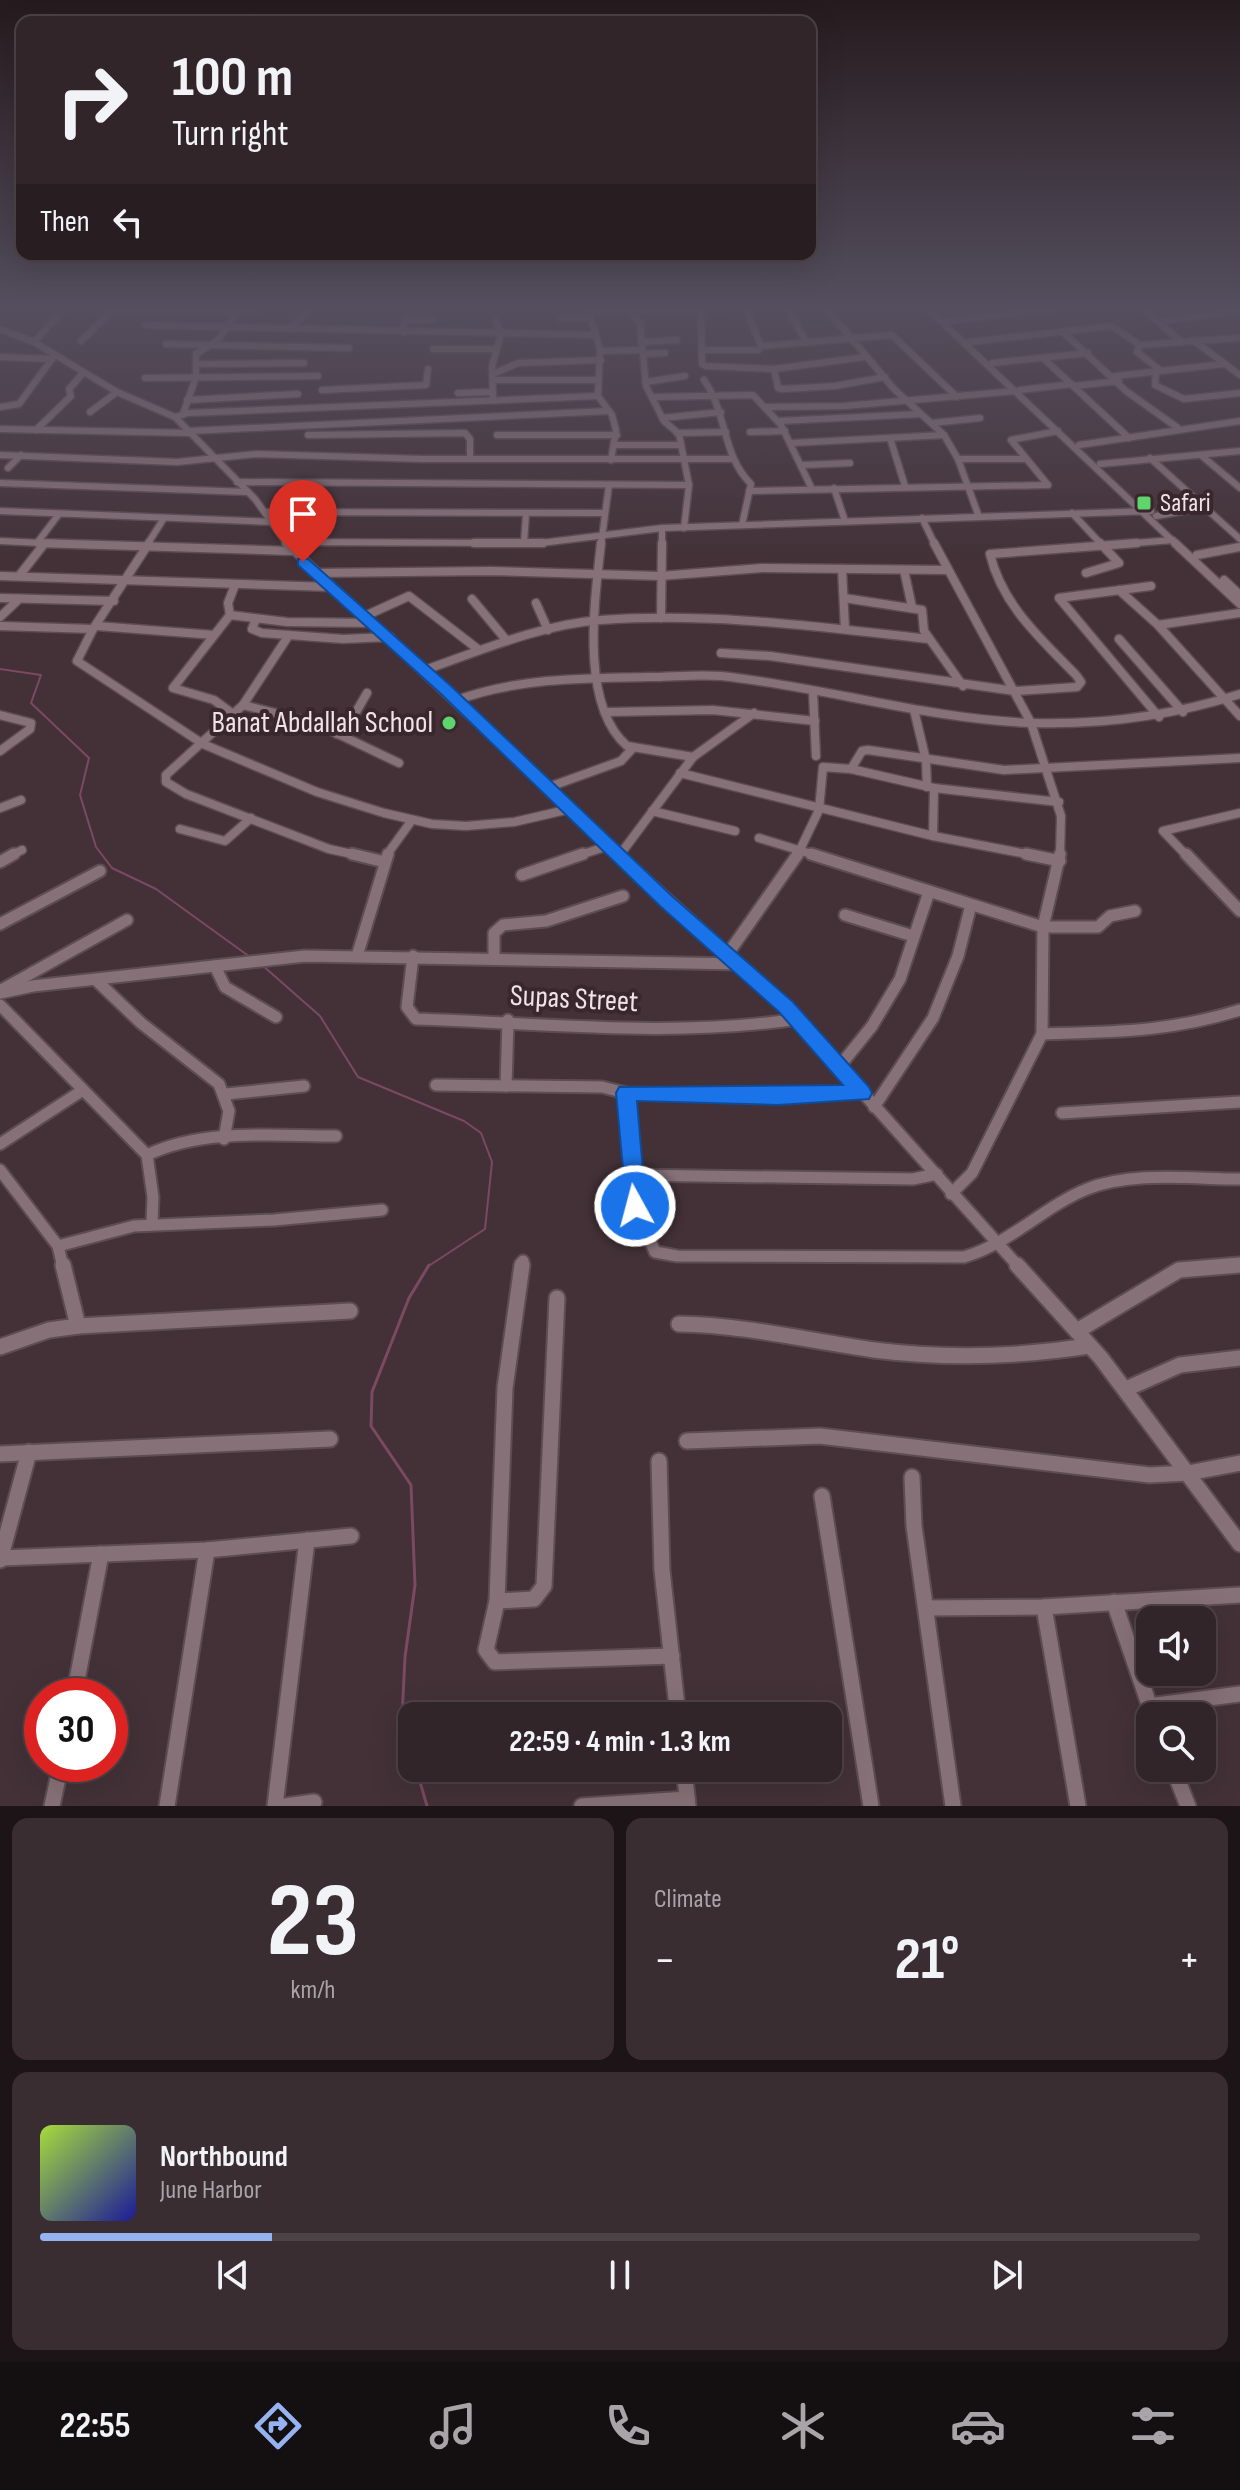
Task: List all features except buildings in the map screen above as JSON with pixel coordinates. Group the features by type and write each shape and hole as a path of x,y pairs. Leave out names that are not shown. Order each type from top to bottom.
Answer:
{"street":[{"path":"0,407 16,407 28,391"},
{"path":"36,430 71,396 70,391"},
{"path":"179,416 190,391"},
{"path":"385,404 389,391"},
{"path":"493,391 493,396"},
{"path":"598,391 617,435 611,460"},
{"path":"651,391 662,418 677,433 685,460 689,485 684,528"},
{"path":"711,391 721,412 731,459 751,484 742,525"},
{"path":"900,391 944,435 958,459 979,517"},
{"path":"951,391 957,397"},
{"path":"766,407 828,407 1015,391"},
{"path":"1018,391 1240,595"},
{"path":"1018,391 1100,464 1240,604"},
{"path":"1080,391 1129,438"},
{"path":"1126,391 1178,428"},
{"path":"1167,391 1181,399 1240,393"},
{"path":"90,412 117,392 179,416 493,396 598,396"},
{"path":"458,393 493,396"},
{"path":"187,400 298,394"},
{"path":"655,397 753,395 779,421 812,489"},
{"path":"0,429 190,432 609,411"},
{"path":"662,418 721,412"},
{"path":"779,421 920,414"},
{"path":"550,415 555,436"},
{"path":"179,416 190,432 265,512 292,551 390,637 608,846 798,1019 1126,1389 1235,1530 1240,1544"},
{"path":"932,423 980,418"},
{"path":"1079,445 1240,421"},
{"path":"750,432 785,431"},
{"path":"749,491 1048,485 1023,459 1011,440 1058,431"},
{"path":"677,433 726,432"},
{"path":"308,435 465,433 470,439 470,459"},
{"path":"497,435 617,435"},
{"path":"792,443 944,435"},
{"path":"890,438 905,486"},
{"path":"614,445 681,445"},
{"path":"1100,464 1240,451"},
{"path":"0,455 177,462 257,454 470,459 731,459"},
{"path":"8,468 21,455"},
{"path":"1202,456 1238,485"},
{"path":"1150,458 1240,539"},
{"path":"958,459 1023,459"},
{"path":"802,465 850,463"},
{"path":"237,482 689,485"},
{"path":"0,483 248,492"},
{"path":"609,485 600,575 595,677 617,737 632,749 651,748 693,757"},
{"path":"834,488 845,521"},
{"path":"285,542 524,543 662,528 1150,513 1205,507"},
{"path":"0,511 273,522"},
{"path":"265,512 605,513"},
{"path":"1072,513 1120,565 1086,573"},
{"path":"19,576 59,514"},
{"path":"524,543 526,514"},
{"path":"164,518 77,661 203,744 317,792 412,820 466,826 492,825 570,809"},
{"path":"922,518 946,570 1031,723 1044,770 1059,802 1060,861 1043,927 1042,1034 972,1173 951,1194"},
{"path":"661,618 662,528"},
{"path":"721,653 770,656 963,686 1015,691 1077,687 1081,682 1010,600 990,554 1173,540"},
{"path":"0,541 292,551"},
{"path":"1197,555 1240,547"},
{"path":"315,573 490,571 660,576 729,569 946,570"},
{"path":"842,569 845,629"},
{"path":"904,570 912,607"},
{"path":"0,576 330,587"},
{"path":"233,714 214,700 173,688 230,615 228,603 235,585"},
{"path":"1151,586 1059,598 1159,717"},
{"path":"1119,590 1158,625 1240,716"},
{"path":"365,616 409,596 479,650"},
{"path":"0,598 114,601"},
{"path":"844,598 912,607 924,613 924,631 963,686"},
{"path":"0,617 19,599"},
{"path":"472,599 507,641"},
{"path":"536,603 548,630"},
{"path":"1158,625 1240,613"},
{"path":"230,615 256,619 373,623"},
{"path":"256,619 252,626 255,631 289,635 390,637"},
{"path":"425,670 507,641 598,620 749,619 929,639"},
{"path":"0,626 95,627 214,635"},
{"path":"289,635 243,705 166,775 166,782 186,794 329,849 385,862"},
{"path":"1119,639 1183,712"},
{"path":"457,700 488,689 595,677 719,676 914,710 1031,723 1159,717 1240,694"},
{"path":"813,692 816,756"},
{"path":"337,734 352,719 367,693"},
{"path":"243,705 315,723 399,763"},
{"path":"608,712 692,709 815,721"},
{"path":"914,710 926,760 933,836"},
{"path":"619,856 693,757 754,713"},
{"path":"0,715 31,723 30,729 0,751"},
{"path":"549,787 621,761 632,749"},
{"path":"851,769 862,751 868,750 981,768 1044,770 1240,758"},
{"path":"727,955 799,853 819,810 823,767 851,769 930,787 1059,802"},
{"path":"680,773 819,810 1060,861"},
{"path":"0,808 21,800"},
{"path":"652,811 735,831"},
{"path":"1240,813 1163,831 1240,911"},
{"path":"180,829 225,841 251,818"},
{"path":"357,956 385,862 412,820"},
{"path":"759,838 1043,927 1098,927 1110,916 1135,911"},
{"path":"522,875 608,846"},
{"path":"0,862 22,850"},
{"path":"0,924 100,871"},
{"path":"839,1067 872,1026 900,979 929,892"},
{"path":"494,958 494,933 503,925 546,921 623,896"},
{"path":"874,1107 933,1018 958,956 971,905"},
{"path":"845,915 913,936"},
{"path":"0,992 127,920"},
{"path":"0,992 268,959 413,956 739,964"},
{"name":"Supas Street","path":"413,956 407,1007 410,1016 416,1019 661,1027 751,1026 798,1019"},
{"path":"215,966 225,987 276,1017"},
{"path":"97,981 141,1023 211,1076 226,1094 230,1123 224,1139"},
{"path":"0,1005 147,1155 149,1185 156,1205 152,1223"},
{"path":"1042,1034 1151,1031 1193,1025 1237,1011 1240,1025"},
{"path":"506,1086 508,1020"},
{"path":"436,1085 602,1087 626,1093 778,1096 862,1093"},
{"path":"226,1094 304,1086"},
{"path":"0,1144 83,1090"},
{"path":"626,1093 635,1206 655,1252 660,1254 964,1257 1000,1246 1061,1204 1104,1183 1240,1179"},
{"path":"1062,1113 1240,1102"},
{"path":"147,1155 162,1145 224,1139 336,1136"},
{"path":"0,1170 58,1246 78,1326"},
{"path":"631,1175 913,1179 937,1174"},
{"path":"58,1246 106,1228 152,1223 259,1221 382,1210"},
{"path":"523,1261 507,1353 500,1452 497,1601 486,1650 495,1662 672,1656"},
{"path":"1077,1331 1157,1280 1179,1270 1240,1265"},
{"path":"497,1601 534,1599 541,1594 544,1586 557,1298"},
{"path":"0,1347 49,1330 78,1326 350,1311"},
{"path":"679,1324 817,1337 871,1349 919,1354 1062,1351 1089,1346"},
{"path":"1126,1389 1154,1372 1176,1365 1240,1358"},
{"path":"687,1441 820,1436 1150,1475 1188,1473 1240,1463"},
{"path":"0,1454 330,1439"},
{"path":"29,1452 0,1559 207,1550 351,1536"},
{"path":"659,1461 662,1570 677,1702"},
{"path":"912,1477 914,1526 953,1806"},
{"path":"822,1496 871,1806"},
{"path":"275,1806 307,1540"},
{"path":"167,1806 207,1550"},
{"path":"77,1678 101,1554"},
{"path":"926,1608 1044,1607 1240,1595"},
{"path":"1114,1602 1148,1702"},
{"path":"1044,1607 1078,1806"},
{"path":"1198,1702 1240,1694"},
{"path":"52,1806 57,1782"},
{"path":"582,1806 688,1802 686,1782"},
{"path":"1179,1782 1188,1806"},
{"path":"285,1806 314,1802"}],"waterway":[{"path":"0,669 41,675 31,703 89,758 80,795 96,847 112,868 156,889 250,957"},
{"path":"262,965 320,1016 358,1077 464,1121 481,1133 492,1162 485,1229 428,1266"},
{"path":"403,1702 405,1657 415,1585 411,1485 371,1426 372,1392 409,1298 428,1266"},
{"path":"420,1782 427,1806"}],"place":[{"name":"Safari","path":"1144,503"},
{"name":"Banat Abdallah School","path":"449,723"}],"route":[{"path":"303,562 390,637 666,901 786,1007 862,1093 778,1096 626,1093 635,1206"}]}
